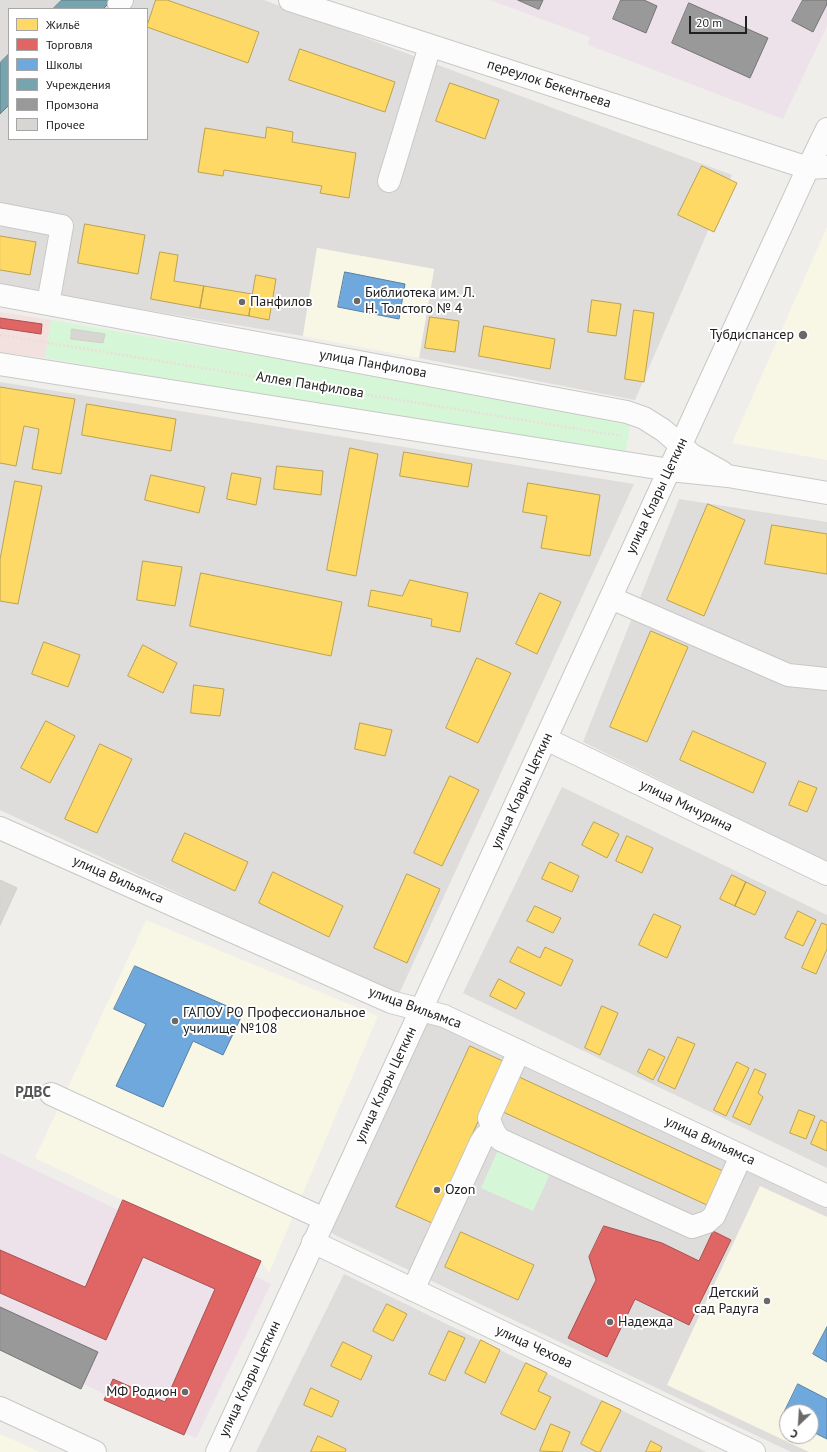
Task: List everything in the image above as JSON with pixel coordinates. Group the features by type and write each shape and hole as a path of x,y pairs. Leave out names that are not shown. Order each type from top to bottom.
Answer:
{"street":[{"name":"переулок Бекентьева","path":"290,0 430,46 817,167"},
{"path":"389,181 430,46"},
{"name":"улица Клары Цеткин","path":"217,1452 313,1242 422,1010 680,446 817,167 827,129"},
{"path":"0,214 62,226 48,304"},
{"name":"улица Панфилова","path":"0,296 627,412 644,418 663,430 680,446 728,476"},
{"name":"улица Панфилова","path":"0,364 670,470 728,476 827,493"},
{"path":"611,598 788,675 827,679"},
{"name":"улица Мичурина","path":"546,739 827,874"},
{"name":"улица Вильямса","path":"0,828 391,1002 444,1016 827,1196"},
{"path":"519,1051 489,1118 496,1137 501,1140 692,1227 707,1222 714,1216 741,1156"},
{"path":"51,1094 324,1219"},
{"path":"413,1290 481,1142 485,1136 493,1130"},
{"name":"улица Чехова","path":"313,1242 754,1452"},
{"path":"0,1408 94,1452"}],"path":[{"name":"Аллея Панфилова","path":"0,335 621,436"}],"shaded area":[{"path":"0,0 264,0 732,175 635,400 419,358 434,269 317,248 303,336 0,286"},
{"path":"490,0 827,0 827,26 783,119 588,45 590,37"},
{"name":"Тубдиспансер","path":"827,227 827,460 732,443"},
{"path":"317,248 434,269 419,358 303,336"},
{"path":"0,312 51,320 45,358 0,352"},
{"path":"0,382 634,484 398,996 0,810"},
{"path":"679,499 827,522 827,862 583,742"},
{"path":"562,787 827,915 827,1168 463,993"},
{"path":"146,920 378,1016 269,1273 261,1261 123,1200 35,1158"},
{"path":"429,1022 435,1023 827,1209 827,1452 791,1452 335,1235 330,1231 425,1027"},
{"path":"0,1153 271,1284 196,1438 0,1344"},
{"name":"Детский сад Радуга","path":"760,1186 827,1217 827,1452 809,1452 792,1444 819,1444 819,1404 779,1404 779,1438 667,1385"},
{"path":"344,1274 500,1350 706,1452 256,1452"},
{"path":"0,1434 40,1452 0,1452"}],"green space":[{"path":"51,320 631,420 625,456 45,358"},
{"path":"499,1148 551,1172 533,1211 481,1188"}],"building: Жильё":[{"path":"156,0 167,0 259,32 248,63 148,27"},
{"path":"300,49 395,82 385,112 289,80"},
{"path":"450,83 499,100 485,139 436,121"},
{"path":"267,127 293,132 292,142 356,153 349,198 320,193 322,186 224,170 223,176 198,172 205,128 265,138"},
{"path":"702,166 737,183 714,232 678,215"},
{"path":"85,224 145,235 138,274 78,263"},
{"path":"0,236 36,242 30,275 0,270"},
{"path":"160,252 178,255 174,281 204,286 200,308 151,299"},
{"path":"256,275 276,279 269,320 249,316"},
{"path":"204,286 252,294 249,316 200,308"},
{"path":"592,300 621,304 616,336 588,332"},
{"path":"634,310 654,313 644,382 625,379"},
{"path":"430,317 459,321 455,352 425,348"},
{"path":"484,326 555,339 550,369 479,356"},
{"path":"0,387 75,399 61,474 32,469 39,429 24,426 16,466 0,463"},
{"path":"87,404 176,419 171,451 82,435"},
{"path":"350,448 378,454 356,576 327,570"},
{"path":"404,452 472,464 468,487 400,476"},
{"path":"277,466 323,471 321,495 274,489"},
{"path":"232,473 261,478 256,505 227,499"},
{"path":"151,475 205,487 199,513 145,500"},
{"path":"15,481 42,486 18,604 0,601 0,560"},
{"path":"528,483 600,495 590,556 541,548 547,516 523,512"},
{"path":"708,504 745,520 704,616 667,600"},
{"path":"772,525 827,534 827,574 765,564"},
{"path":"143,561 182,567 175,606 137,600"},
{"path":"201,573 342,602 331,656 190,626"},
{"path":"410,580 468,593 460,632 431,626 432,619 368,606 371,590 402,596"},
{"path":"540,593 561,602 537,654 516,644"},
{"path":"651,631 688,647 647,742 610,727"},
{"path":"44,642 80,655 68,687 32,674"},
{"path":"143,645 177,663 163,693 128,676"},
{"path":"477,658 511,673 478,743 446,728"},
{"path":"194,685 224,689 220,716 191,713"},
{"path":"46,721 75,736 50,783 21,768"},
{"path":"360,723 392,730 385,756 355,749"},
{"path":"693,731 766,763 753,793 680,760"},
{"path":"100,744 132,759 97,833 65,819"},
{"path":"450,776 479,790 442,866 414,853"},
{"path":"799,781 817,788 807,812 789,805"},
{"path":"594,822 619,834 607,858 582,845"},
{"path":"185,833 248,862 235,891 172,861"},
{"path":"627,836 653,848 642,873 616,861"},
{"path":"550,862 579,876 572,892 542,879"},
{"path":"273,872 343,906 329,937 259,903"},
{"path":"407,874 440,889 407,963 374,948"},
{"path":"732,875 746,882 735,906 720,899"},
{"path":"746,882 766,892 755,915 735,906"},
{"path":"535,906 561,918 553,933 527,921"},
{"path":"798,911 816,920 803,946 785,938"},
{"path":"654,914 681,926 667,958 639,945"},
{"path":"822,923 827,925 827,949 816,974 802,968"},
{"path":"518,947 540,958 545,947 573,960 561,986 510,962"},
{"path":"499,979 525,993 516,1009 490,996"},
{"path":"602,1006 618,1013 600,1055 585,1048"},
{"path":"678,1037 695,1044 675,1089 658,1081"},
{"path":"470,1046 505,1062 432,1223 396,1207"},
{"path":"649,1049 665,1057 653,1080 638,1072"},
{"path":"737,1062 749,1068 726,1116 714,1110"},
{"path":"755,1069 766,1074 758,1093 763,1097 750,1125 733,1117"},
{"path":"519,1077 723,1171 707,1205 503,1112"},
{"path":"799,1110 815,1116 806,1139 790,1133"},
{"path":"821,1120 827,1123 827,1151 811,1144"},
{"path":"461,1232 534,1265 518,1300 445,1267"},
{"path":"387,1304 407,1314 393,1341 373,1331"},
{"path":"449,1331 465,1338 445,1381 429,1374"},
{"path":"481,1340 500,1350 485,1383 465,1373"},
{"path":"343,1342 372,1356 361,1380 331,1366"},
{"path":"526,1363 547,1373 538,1391 551,1397 535,1430 501,1414"},
{"path":"311,1388 339,1401 332,1417 304,1405"},
{"path":"602,1401 621,1410 600,1452 597,1452 581,1444"},
{"path":"551,1424 570,1432 562,1452 540,1451"},
{"path":"318,1436 346,1449 345,1452 311,1452"},
{"path":"651,1441 662,1447 660,1452 646,1452"}],"building: Торговля":[{"path":"0,318 42,324 41,334 0,328"},
{"path":"123,1200 261,1261 184,1435 104,1400 113,1379 165,1402 215,1289 143,1257 106,1340 0,1293 0,1250 85,1287"},
{"path":"604,1226 662,1243 699,1261 713,1231 731,1240 689,1325 635,1299 607,1357 568,1338 596,1280 589,1257"}],"building: Школы":[{"path":"345,272 405,284 399,319 338,307"},
{"path":"135,966 243,1013 223,1055 193,1041 163,1107 116,1086 146,1024 114,1009"},
{"path":"827,1327 827,1362 813,1354"},
{"path":"798,1384 827,1399 827,1439 819,1435 819,1404 788,1404"}],"building: Учреждения":[{"path":"62,0 112,0 104,8 54,8"},
{"path":"8,55 8,106 0,114 0,63"}],"building: Промзона":[{"path":"518,0 543,0 539,9"},
{"path":"621,0 644,0 657,6 646,33 613,19"},
{"path":"803,0 827,0 827,4 813,32 792,21"},
{"path":"689,3 768,38 750,78 672,43"},
{"path":"0,1307 98,1352 81,1389 0,1350"}],"building: Прочее":[{"path":"72,329 105,334 103,343 71,339"},
{"path":"0,880 17,888 0,925"}],"place":[{"name":"Библиотека им. Л. Н. Толстого № 4","path":"357,301"},
{"name":"Панфилов","path":"242,302"},
{"name":"Тубдиспансер","path":"803,335"},
{"name":"ГАПОУ РО Профессиональное училище №108","path":"175,1021"},
{"name":"Ozon","path":"437,1190"},
{"name":"Детский сад Радуга","path":"767,1301"},
{"name":"Надежда","path":"610,1322"},
{"name":"МФ Родион","path":"185,1392"}],"district":[{"name":"РДВС","path":"33,1093"}]}
